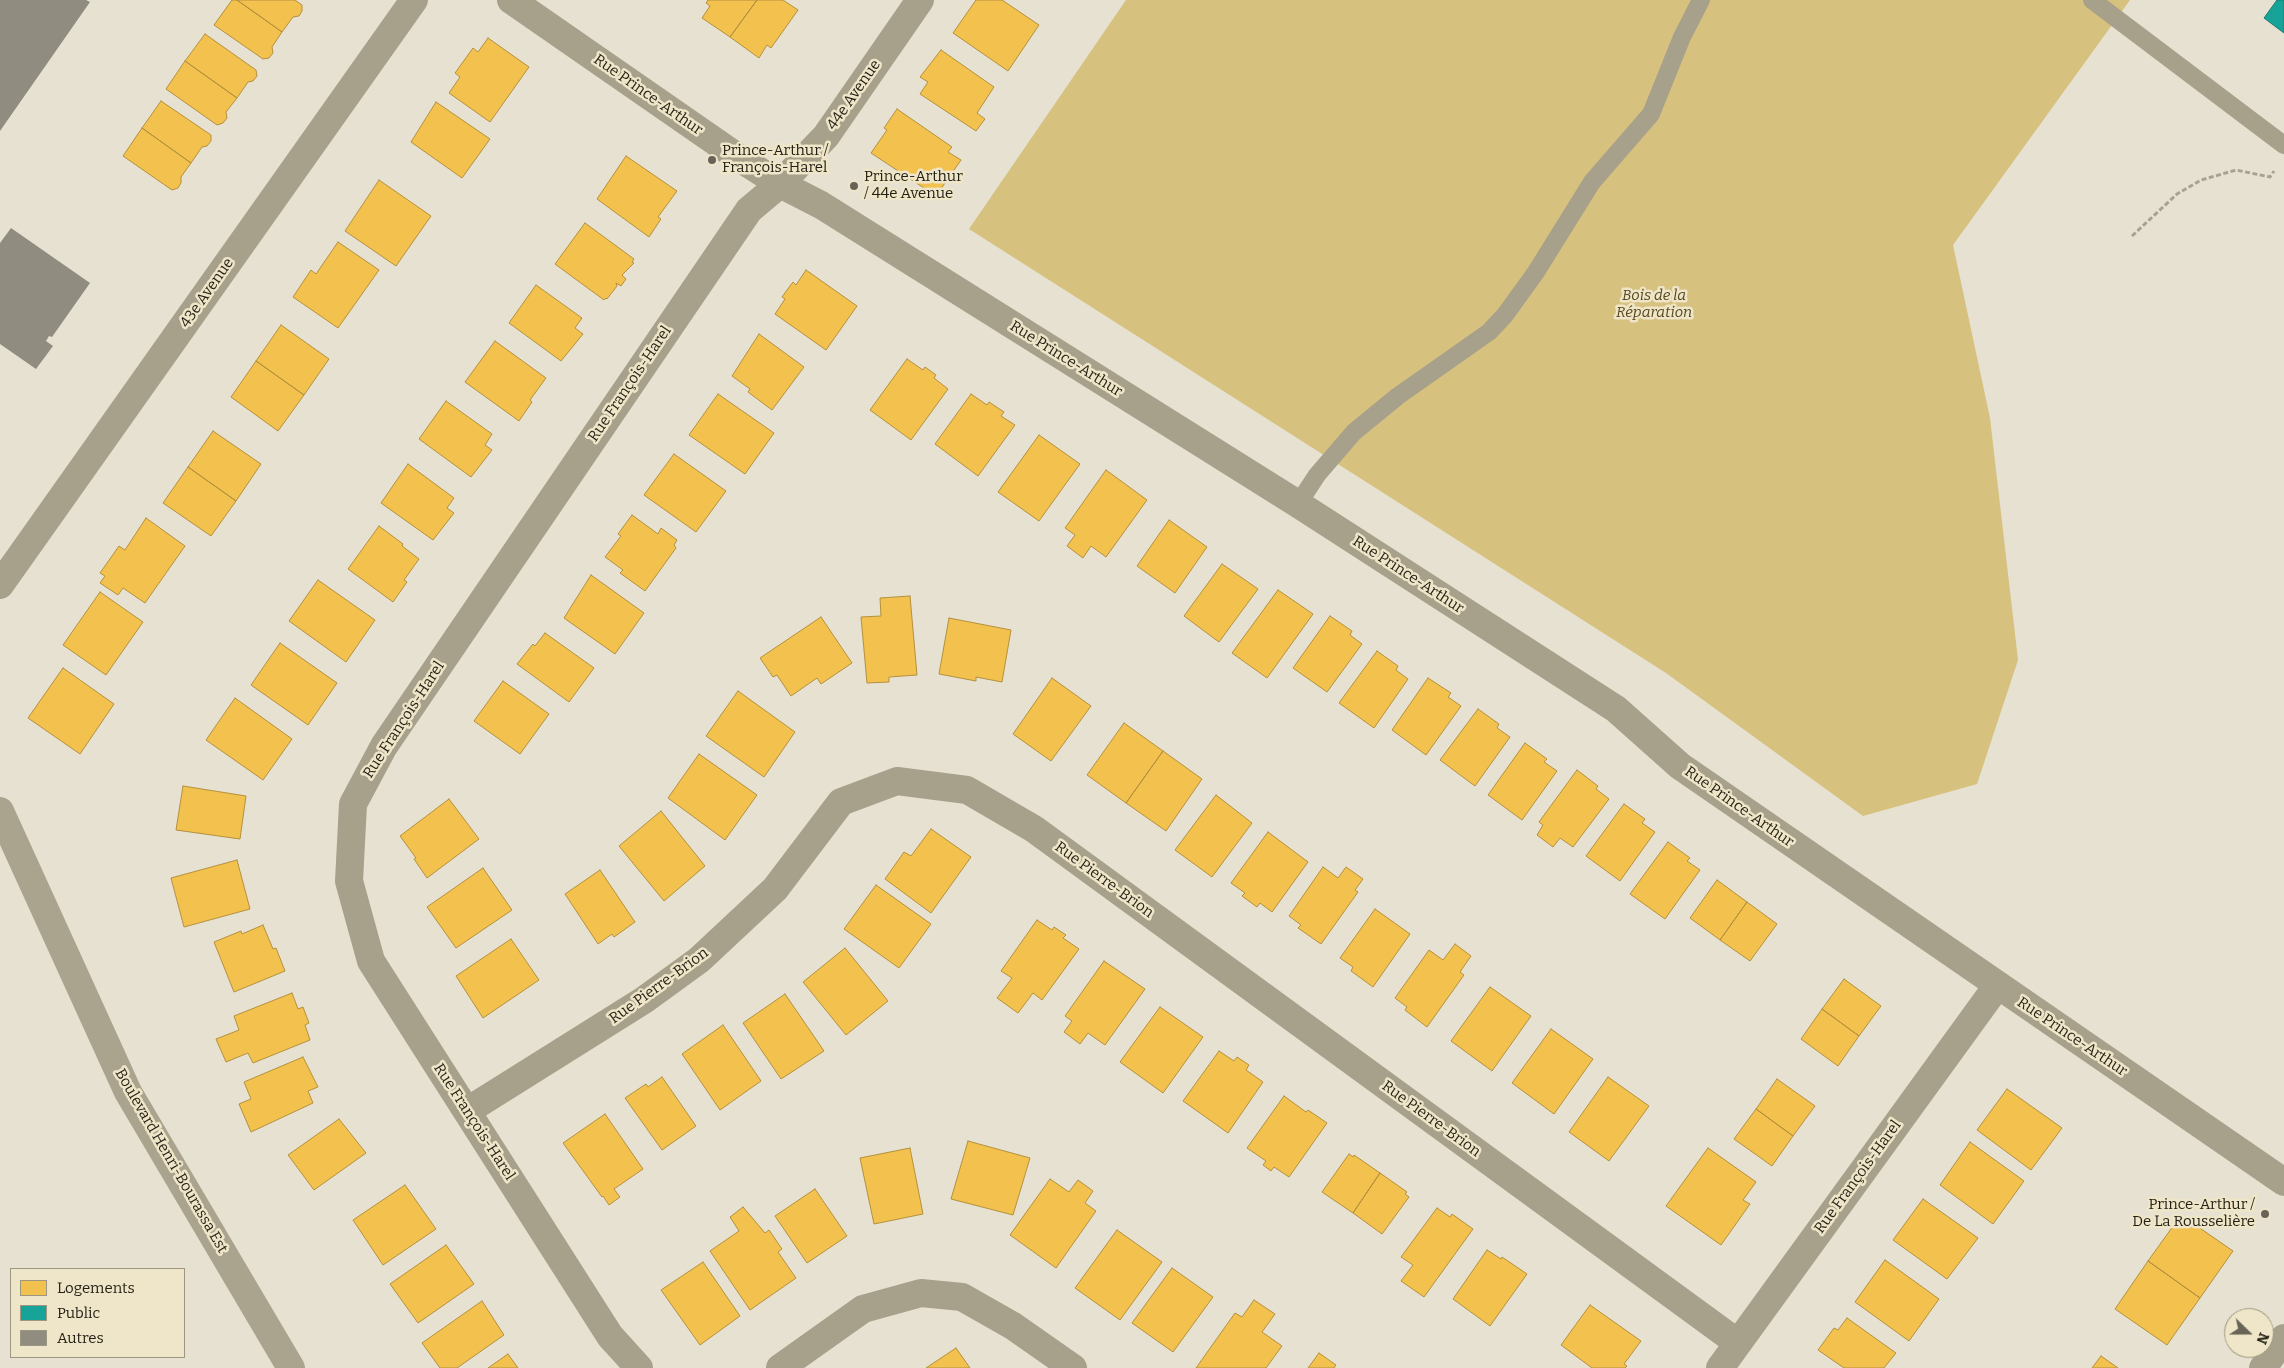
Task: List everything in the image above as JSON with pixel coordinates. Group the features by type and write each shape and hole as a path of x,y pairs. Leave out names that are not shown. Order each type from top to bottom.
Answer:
{"main road":[{"name":"Boulevard Henri-Bourassa Est","path":"0,811 128,1092 292,1368"}],"street":[{"name":"43e Avenue","path":"0,585 414,0"},
{"name":"Rue Prince-Arthur","path":"511,0 730,153 780,184 821,205 1298,504 1616,709 1680,766 2284,1182"},
{"name":"44e Avenue","path":"780,184 826,136 920,0"},
{"name":"Rue François-Harel","path":"639,1368 610,1336 371,961 349,881 353,804 384,746 748,210 780,184"},
{"name":"Rue Pierre-Brion","path":"467,1111 644,1000 699,960 775,889 841,802 897,781 967,790 1034,829 1738,1343"},
{"name":"Rue François-Harel","path":"1720,1368 1997,986"},
{"path":"780,1368 863,1309 921,1292 962,1297 1013,1326 1073,1368"},
{"path":"2263,1368 2284,1338"}],"lane":[{"path":"1298,504 1317,475 1354,432 1398,396 1488,332 1505,315 1536,272 1592,182 1651,114 1682,37 1700,0"},
{"path":"2092,0 2284,145"}],"path":[{"path":"2132,236 2177,194 2201,180 2236,170 2270,177 2279,165"}],"green space":[{"name":"Bois de la Réparation","path":"1126,0 2130,0 1953,245 1990,418 2018,660 1977,784 1863,816 1666,673 969,229"}],"building: Logements":[{"path":"232,0 237,0 282,32 272,47 273,53 269,58 263,59 214,25"},
{"path":"237,0 295,0 302,5 302,11 299,16 293,17 282,32"},
{"path":"708,0 757,0 730,37 702,18 710,6 706,3"},
{"path":"757,0 783,0 798,10 771,48 767,45 759,58 730,37"},
{"path":"976,0 1002,0 1039,25 1008,71 953,33"},
{"path":"205,34 256,70 257,76 253,81 248,82 237,98 185,61"},
{"path":"488,38 529,67 490,122 449,93 460,77 455,73 473,48 478,52"},
{"path":"941,50 994,87 977,113 985,119 976,131 920,94 928,82 920,77"},
{"path":"185,61 237,98 226,112 227,118 223,123 217,125 166,89"},
{"path":"161,101 211,135 211,141 207,146 202,147 191,163 142,128"},
{"path":"436,102 490,139 462,178 411,142"},
{"path":"897,109 952,147 948,152 961,160 936,196 871,153 887,130 884,128"},
{"path":"142,128 191,163 181,177 181,183 178,188 172,190 123,156"},
{"path":"626,156 677,191 658,217 661,219 649,237 597,199"},
{"path":"379,180 431,216 396,266 345,231"},
{"path":"585,223 634,259 632,262 634,263 622,275 626,279 621,286 616,283 617,286 607,299 604,300 555,264"},
{"path":"338,242 379,270 338,328 293,297 311,270 316,274"},
{"path":"806,270 857,306 826,350 775,314 785,299 782,297 793,282 796,285"},
{"path":"536,285 582,318 575,328 583,334 561,361 509,323"},
{"path":"281,325 329,359 304,395 256,361"},
{"path":"759,334 804,367 772,410 748,392 750,389 732,376"},
{"path":"495,341 546,378 530,400 532,402 519,421 465,382"},
{"path":"907,359 923,370 925,367 936,375 934,378 948,389 911,440 870,410"},
{"path":"256,361 304,395 278,431 231,397"},
{"path":"718,394 774,433 745,474 689,435"},
{"path":"971,394 987,405 989,402 1004,412 1001,416 1015,425 978,476 935,444"},
{"path":"446,401 492,434 485,445 492,450 471,477 419,439"},
{"path":"213,431 261,464 236,501 188,467"},
{"path":"1039,435 1080,464 1039,521 998,492"},
{"path":"674,454 726,491 696,532 644,495"},
{"path":"408,464 454,498 447,508 454,513 433,540 381,503"},
{"path":"188,467 236,501 211,536 163,503"},
{"path":"1106,470 1147,500 1106,557 1091,546 1083,558 1067,546 1075,535 1065,528"},
{"path":"632,515 658,534 661,528 677,540 674,545 676,548 645,591 620,573 623,570 605,557 621,536 618,534"},
{"path":"146,518 185,546 145,603 123,588 118,595 100,583 105,576 100,573 119,546 125,550"},
{"path":"1169,520 1207,547 1175,593 1137,566"},
{"path":"379,526 419,559 404,580 407,582 393,602 348,569"},
{"path":"1222,564 1258,589 1219,642 1184,616"},
{"path":"591,575 644,613 615,654 564,618"},
{"path":"318,580 375,620 346,662 289,621"},
{"path":"1278,590 1313,614 1267,678 1232,653"},
{"path":"100,592 143,622 106,675 63,645"},
{"path":"910,596 917,675 889,677 889,682 867,683 861,617 881,616 880,598"},
{"path":"1330,616 1352,631 1350,635 1362,644 1327,692 1293,668"},
{"path":"821,617 852,663 821,684 817,678 791,696 777,675 773,677 760,658"},
{"path":"949,618 1011,630 1002,682 976,677 976,681 939,674"},
{"path":"545,633 594,668 569,702 517,664 533,644 535,646"},
{"path":"280,643 337,683 308,725 251,685"},
{"path":"1377,651 1398,666 1396,670 1408,679 1374,728 1339,703"},
{"path":"63,668 114,704 80,754 28,718"},
{"path":"1052,678 1091,706 1051,761 1013,734"},
{"path":"1428,678 1451,693 1448,697 1461,706 1426,755 1392,730"},
{"path":"503,681 549,714 520,754 474,721"},
{"path":"738,691 795,732 764,777 706,736"},
{"path":"235,698 292,739 263,780 206,740"},
{"path":"1478,709 1499,724 1497,728 1510,737 1475,786 1440,760"},
{"path":"1124,723 1163,751 1126,803 1087,775"},
{"path":"1525,743 1547,759 1544,762 1557,771 1522,820 1488,795"},
{"path":"1163,751 1202,779 1166,831 1126,803"},
{"path":"699,754 757,795 725,840 668,798"},
{"path":"1577,770 1598,786 1596,789 1609,799 1573,847 1560,838 1553,847 1537,835 1543,825 1539,822"},
{"path":"183,786 246,796 240,839 176,830"},
{"path":"1216,795 1252,823 1212,877 1175,850"},
{"path":"449,799 479,839 427,878 414,859 416,858 400,836"},
{"path":"1624,804 1645,819 1642,823 1655,832 1620,881 1586,856"},
{"path":"661,811 705,866 664,901 619,846"},
{"path":"931,829 971,857 931,913 885,879 904,852 911,856"},
{"path":"1268,832 1308,862 1272,912 1260,903 1257,907 1242,896 1245,893 1231,883"},
{"path":"1668,842 1690,858 1687,861 1700,870 1665,919 1630,894"},
{"path":"237,860 250,909 184,927 171,878"},
{"path":"1323,867 1338,878 1346,867 1363,879 1355,890 1358,892 1321,944 1298,928 1301,925 1289,916"},
{"path":"483,868 512,910 456,948 427,907"},
{"path":"600,870 635,922 614,937 612,934 598,944 565,894"},
{"path":"1717,880 1747,902 1720,940 1690,918"},
{"path":"876,885 931,924 899,968 844,929"},
{"path":"1747,902 1777,924 1750,961 1720,940"},
{"path":"1375,909 1410,934 1373,987 1351,971 1353,967 1340,958"},
{"path":"1037,920 1052,930 1054,927 1066,935 1063,938 1079,949 1042,1000 1033,993 1018,1013 997,998 1012,978 1001,971"},
{"path":"263,925 273,949 276,948 285,971 234,992 214,942 241,931 242,934"},
{"path":"511,939 539,980 483,1018 456,976"},
{"path":"1455,944 1471,956 1460,972 1464,975 1427,1027 1405,1010 1407,1007 1395,998 1429,950 1443,960"},
{"path":"845,948 888,1001 846,1035 803,982"},
{"path":"1104,961 1145,989 1105,1045 1088,1033 1080,1044 1064,1032 1072,1021 1065,1016"},
{"path":"1844,979 1881,1006 1859,1036 1822,1009"},
{"path":"1490,987 1531,1016 1492,1071 1451,1041"},
{"path":"292,993 298,1009 303,1007 309,1023 305,1025 310,1040 253,1063 248,1053 226,1062 216,1039 239,1030 234,1016"},
{"path":"785,994 824,1051 781,1079 743,1023"},
{"path":"1160,1007 1203,1037 1163,1093 1120,1062"},
{"path":"1822,1009 1859,1036 1838,1066 1801,1039"},
{"path":"723,1025 761,1081 720,1110 682,1054"},
{"path":"1551,1029 1593,1059 1554,1114 1512,1083"},
{"path":"1219,1051 1234,1061 1237,1057 1249,1065 1246,1070 1263,1082 1228,1133 1183,1101"},
{"path":"303,1057 318,1087 308,1091 313,1103 251,1132 239,1104 251,1099 244,1082"},
{"path":"662,1077 696,1126 662,1150 625,1098 646,1084 648,1087"},
{"path":"1608,1077 1649,1106 1609,1161 1569,1132"},
{"path":"1777,1079 1815,1106 1793,1136 1756,1109"},
{"path":"2007,1089 2062,1128 2031,1170 1977,1130"},
{"path":"1284,1096 1306,1112 1308,1110 1327,1123 1289,1177 1274,1167 1271,1171 1263,1165 1266,1161 1247,1148"},
{"path":"1756,1109 1793,1136 1772,1166 1734,1139"},
{"path":"605,1114 643,1169 614,1189 620,1197 609,1205 563,1143"},
{"path":"339,1119 366,1153 314,1190 288,1155"},
{"path":"968,1141 1030,1158 1013,1215 951,1199"},
{"path":"1970,1142 2024,1181 1993,1224 1940,1185"},
{"path":"910,1148 923,1214 874,1224 860,1158"},
{"path":"1708,1148 1756,1182 1743,1200 1750,1204 1721,1245 1666,1206"},
{"path":"1349,1154 1353,1157 1354,1155 1380,1173 1353,1213 1322,1192"},
{"path":"1380,1173 1407,1192 1405,1194 1409,1197 1382,1234 1353,1213"},
{"path":"1050,1179 1069,1192 1078,1180 1093,1191 1085,1203 1096,1211 1056,1268 1010,1235"},
{"path":"405,1185 436,1229 383,1265 353,1220"},
{"path":"815,1189 847,1236 807,1263 775,1216"},
{"path":"1923,1199 1978,1238 1947,1279 1893,1240"},
{"path":"743,1207 765,1233 769,1230 782,1249 778,1252 796,1278 750,1310 710,1251 739,1231 730,1217"},
{"path":"1437,1208 1450,1217 1452,1214 1473,1229 1424,1297 1401,1281 1413,1265 1401,1257"},
{"path":"2181,1215 2233,1251 2200,1298 2148,1261"},
{"path":"1117,1230 1162,1262 1120,1320 1075,1288"},
{"path":"446,1245 474,1284 418,1323 390,1284"},
{"path":"1487,1250 1501,1259 1502,1257 1527,1274 1490,1326 1453,1299"},
{"path":"1885,1260 1939,1299 1909,1341 1855,1302"},
{"path":"2148,1261 2200,1298 2167,1345 2115,1309"},
{"path":"703,1262 740,1316 700,1345 661,1290"},
{"path":"1172,1268 1213,1297 1173,1352 1132,1323"},
{"path":"1254,1300 1275,1314 1262,1332 1282,1346 1266,1368 1196,1368 1235,1313 1242,1317"},
{"path":"482,1301 504,1335 457,1368 440,1368 422,1343"},
{"path":"1590,1305 1641,1341 1624,1364 1627,1366 1625,1368 1592,1368 1561,1345"},
{"path":"1847,1318 1896,1353 1884,1368 1844,1368 1818,1350 1834,1328 1838,1330"},
{"path":"956,1348 970,1368 926,1368"},
{"path":"1319,1353 1336,1365 1334,1368 1308,1368"},
{"path":"508,1354 518,1368 488,1368"},
{"path":"2101,1356 2118,1368 2092,1368"}],"building: Public":[{"path":"2277,0 2284,0 2284,33 2264,18"}],"building: Autres":[{"path":"0,0 86,0 90,2 0,131"},
{"path":"11,228 90,283 52,337 49,336 46,341 53,346 36,369 0,344 0,243"}],"place":[{"name":"Prince-Arthur / François-Harel","path":"712,160"},
{"name":"Prince-Arthur / 44e Avenue","path":"854,186"},
{"name":"Prince-Arthur / De La Rousselière","path":"2265,1214"}]}
